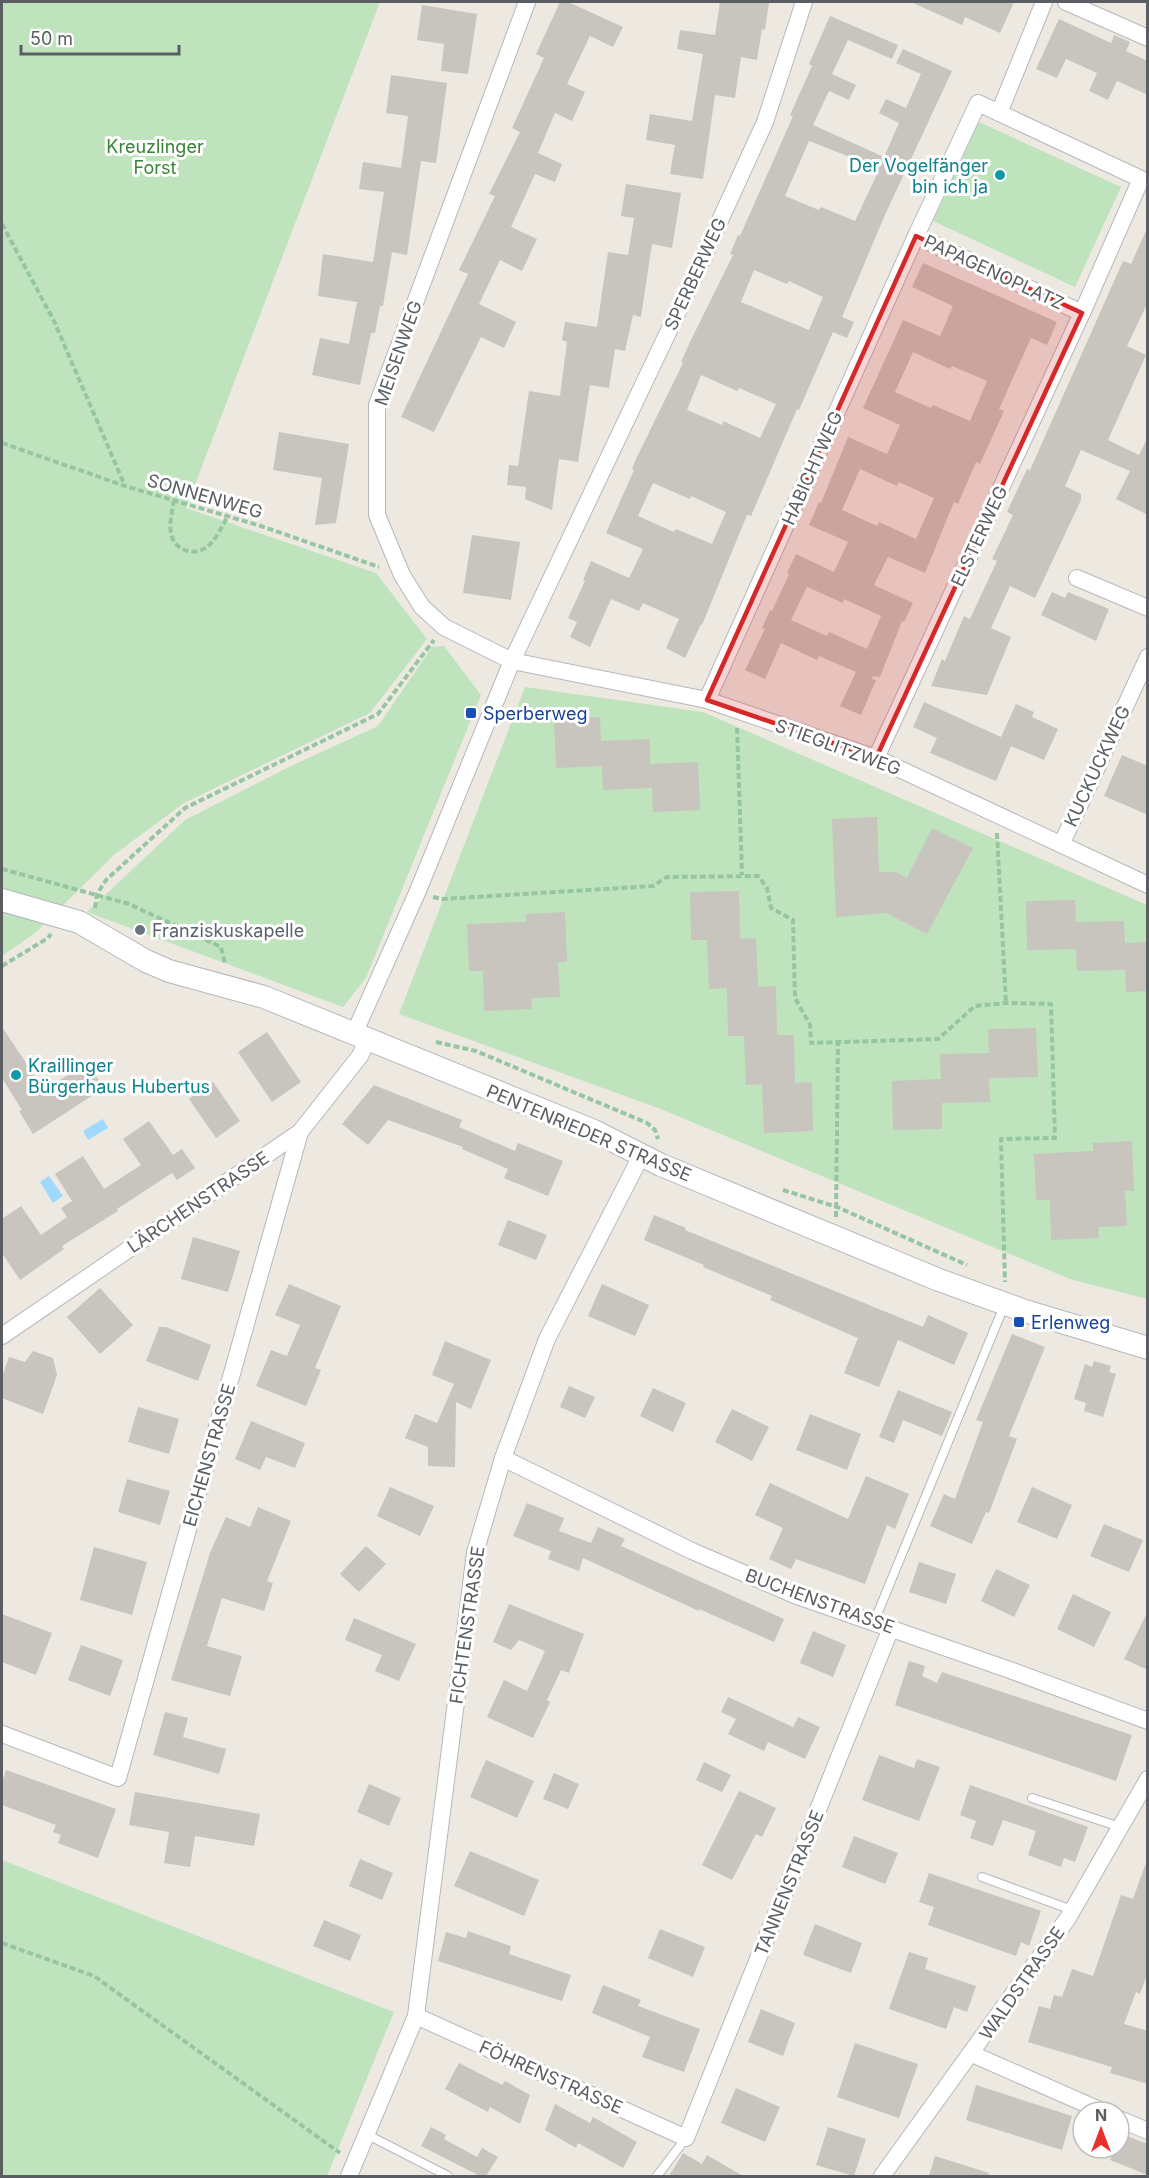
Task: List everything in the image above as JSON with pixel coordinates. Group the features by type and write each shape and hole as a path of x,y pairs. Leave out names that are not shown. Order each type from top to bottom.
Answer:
{"street":[{"name":"MEISENWEG","path":"512,661 444,627 422,607 402,575 377,515 377,405 527,2"},
{"name":"SPERBERWEG","path":"361,1037 512,661 765,122 804,2"},
{"path":"999,113 1044,2"},
{"path":"1066,2 1148,38"},
{"name":"PAPAGENOPLATZ","path":"978,103 1141,179 1082,313 916,236 978,103"},
{"name":"HABICHTWEG","path":"707,700 916,236"},
{"name":"ELSTERWEG","path":"876,758 1082,313"},
{"path":"1077,578 1148,608"},
{"name":"KUCKUCKWEG","path":"1062,843 1148,657"},
{"name":"STIEGLITZWEG","path":"512,661 707,700 876,758 1148,885"},
{"name":"PENTENRIEDER STRASSE","path":"2,900 79,922 146,961 169,971 264,997 650,1153 939,1280 1008,1290 1025,1311 1148,1348"},
{"name":"LÄRCHENSTRASSE","path":"2,1336 300,1132 360,1056 361,1037"},
{"name":"EICHENSTRASSE","path":"2,1734 118,1778 300,1132"},
{"name":"FICHTENSTRASSE","path":"352,2170 416,2016 475,1553 503,1458 547,1339 650,1153"},
{"name":"BUCHENSTRASSE","path":"503,1458 692,1551 797,1596 1148,1721"},
{"name":"TANNENSTRASSE","path":"686,2138 891,1628"},
{"name":"WALDSTRASSE","path":"882,2176 972,2054 1072,1910 1148,1779"},
{"name":"FÖHRENSTRASSE","path":"416,2016 686,2138"},
{"path":"972,2054 1077,2100"},
{"path":"1131,2124 1148,2131"}],"lane":[{"path":"874,1622 1008,1290"},
{"path":"1032,1798 1120,1827"},
{"path":"981,1877 1072,1910"},
{"path":"368,2136 448,2176"},
{"path":"657,2176 686,2138"}],"path":[{"path":"2,224 54,321 125,486"},
{"name":"SONNENWEG","path":"2,443 125,486 228,516 402,575"},
{"path":"174,500 171,534 178,547 188,551 194,552 207,546 228,516"},
{"path":"97,894 106,880 185,808 378,714 444,627"},
{"path":"737,710 742,875"},
{"path":"996,813 1006,1003"},
{"path":"2,869 129,904 221,947 231,988"},
{"path":"417,893 442,899 653,886 667,877 758,876 767,888 771,908 793,920 795,998 810,1024 811,1043 938,1038 975,1006 1006,1003 1051,1004 1055,1138 1001,1139 1008,1290"},
{"path":"2,966 48,938 63,917"},
{"path":"434,1041 476,1051 647,1123 655,1130 650,1153"},
{"path":"833,1235 837,1207 838,1042"},
{"path":"780,1189 837,1207 974,1268"},
{"path":"995,1277 1008,1290"},
{"path":"2,1942 94,1976 352,2170"}],"highlighted area":[{"path":"916,236 1082,313 876,758 707,700"}],"green space":[{"name":"Kreuzlinger Forst","path":"2,2 380,2 186,508 376,573 427,639 370,713 184,803 115,854 35,933 2,956"},
{"path":"979,122 1121,187 1075,287 933,221"},
{"path":"444,646 481,695 366,978 343,1007 87,912 185,820 293,765 378,726 432,647"},
{"path":"525,687 703,712 1147,905 1147,1299 1070,1279 658,1108 399,1014"},
{"path":"2,1860 394,2012 327,2176 2,2176"}],"water":[{"path":"103,1119 108,1128 88,1140 83,1131"},
{"path":"49,1176 63,1196 53,1203 40,1182"}],"building":[{"path":"560,2 568,2 623,27 613,47 590,36 567,84 585,92 572,121 555,113 538,153 562,164 555,182 535,174 511,227 537,239 522,271 500,260 479,304 516,322 504,348 481,337 434,432 401,417 468,274 459,270 495,196 489,194 520,132 512,128 544,58 536,54"},
{"path":"720,2 769,2 757,60 741,57 735,98 715,95 703,179 670,174 675,145 646,140 650,114 692,121 703,54 677,49 680,30 715,35"},
{"path":"911,2 1014,2 1000,33 965,17 962,25"},
{"path":"422,5 477,14 468,74 441,71 444,44 417,40"},
{"path":"830,16 898,45 892,59 848,40 832,74 856,85 849,100 829,91 813,125 884,157 899,123 879,113 886,99 906,108 921,74 896,63 903,49 952,71 884,217 842,317 854,322 847,338 833,332 751,516 747,515 702,625 685,658 666,648 679,619 643,603 639,611 611,599 590,647 570,637 577,622 568,618 585,581 583,580 591,561 629,578 643,549 606,533 634,470 632,469 636,459 733,255 730,254 738,235 740,236 793,116 790,115 812,66 809,64","holes":["809,141 858,160 857,163 878,172 855,221 785,196","754,270 787,284 789,281 823,297 809,330 741,302","701,375 737,391 739,388 776,404 760,438 723,421 722,425 687,410","653,483 690,499 691,496 726,512 712,544 676,529 674,532 638,516"]},
{"path":"1059,19 1111,43 1114,35 1130,42 1126,51 1148,61 1148,95 1117,81 1108,100 1089,91 1097,73 1066,59 1057,78 1036,69"},
{"path":"391,75 447,83 436,163 421,161 407,255 392,252 383,306 380,306 375,333 371,333 360,385 312,375 320,338 349,344 357,302 318,296 323,254 373,262 384,192 359,189 363,162 401,168 408,116 386,113"},
{"path":"626,184 681,193 672,248 652,244 641,317 633,315 625,351 615,349 609,388 590,385 578,462 559,459 552,510 525,499 526,487 507,485 509,465 518,466 529,391 560,396 567,342 562,340 565,322 597,327 608,252 628,255 634,218 621,216"},
{"path":"1148,226 1148,302 1127,346 1146,355 1108,440 1139,455 1148,437 1148,515 1116,499 1130,471 1081,450 1065,486 1081,494 1081,500 1035,598 1010,586 991,628 1011,637 987,695 931,686 942,659 945,661 964,616 970,619 997,561 992,559 1013,515 1007,512 1027,469 1030,470 1123,261 1131,264"},
{"path":"923,263 1057,322 1047,345 1031,338 999,409 1004,411 980,464 976,462 958,504 954,502 925,573 888,557 874,585 913,603 904,622 902,621 880,677 873,676 872,679 876,680 861,715 840,706 856,672 819,656 817,660 781,643 765,679 745,670 765,629 762,628 789,574 787,573 796,554 834,572 848,542 809,525 819,502 821,503 848,437 887,454 900,425 863,408 903,320 940,336 953,306 912,287","holes":["913,352 950,369 952,366 987,381 970,421 933,405 931,408 895,392","860,469 897,486 899,482 934,498 916,539 879,522 877,526 842,510","807,587 843,603 844,599 881,616 867,649 829,632 827,636 791,620"]},
{"path":"279,432 349,444 336,523 315,525 322,478 273,470"},
{"path":"472,535 520,542 511,600 463,593"},
{"path":"1052,592 1065,598 1068,592 1109,609 1096,641 1041,615"},
{"path":"924,702 1001,737 1016,704 1034,712 1032,717 1058,729 1044,760 1011,746 996,781 930,753 937,738 913,727"},
{"path":"600,717 601,741 650,739 650,764 698,762 700,810 653,812 652,788 603,790 602,766 556,768 554,719"},
{"path":"1122,755 1148,766 1148,815 1104,796"},
{"path":"877,817 879,872 896,872 907,878 932,828 973,848 927,934 886,913 836,917 832,819"},
{"path":"739,891 740,939 756,938 758,987 776,986 777,1035 794,1035 795,1083 812,1082 813,1131 764,1133 762,1084 746,1085 744,1036 728,1036 727,988 709,989 707,940 691,940 690,892"},
{"path":"1075,900 1076,922 1124,921 1125,943 1148,942 1148,991 1126,992 1125,970 1077,971 1076,949 1027,950 1026,901"},
{"path":"565,912 567,962 558,962 560,997 531,998 532,1009 484,1011 483,971 469,971 467,924 526,922 526,914"},
{"name":"Kraillinger Bürgerhaus Hubertus","path":"2,1027 44,1090 87,1063 104,1088 33,1134 19,1111 22,1110 2,1078"},
{"path":"1036,1028 1038,1077 989,1078 990,1102 942,1103 942,1129 893,1130 892,1081 941,1079 940,1054 989,1053 988,1029"},
{"path":"267,1032 301,1082 272,1102 238,1052"},
{"path":"213,1082 240,1121 216,1138 189,1099"},
{"path":"374,1085 462,1120 459,1127 515,1151 518,1143 563,1161 548,1196 504,1178 508,1169 462,1149 463,1147 388,1120 368,1145 342,1124"},
{"path":"149,1121 173,1155 182,1149 195,1168 177,1180 172,1173 117,1209 118,1211 62,1246 64,1249 20,1280 2,1253 2,1219 21,1206 41,1235 67,1217 61,1208 72,1201 55,1174 83,1156 104,1189 141,1165 123,1139"},
{"path":"1132,1141 1134,1191 1125,1191 1127,1226 1098,1227 1099,1238 1051,1240 1050,1200 1036,1200 1034,1154 1093,1151 1093,1143"},
{"path":"654,1215 686,1228 685,1230 923,1327 928,1315 968,1333 954,1365 898,1340 879,1387 844,1373 858,1338 770,1300 772,1296 644,1240"},
{"path":"508,1220 547,1235 536,1260 498,1245"},
{"path":"193,1237 240,1251 228,1292 181,1279"},
{"path":"289,1284 341,1306 315,1368 321,1370 306,1406 256,1386 271,1350 287,1356 300,1325 275,1315"},
{"path":"602,1284 649,1305 635,1336 588,1316"},
{"path":"100,1288 133,1325 100,1354 67,1317"},
{"path":"159,1327 166,1327 211,1345 198,1381 146,1361"},
{"path":"1012,1334 1045,1347 1009,1436 1017,1439 989,1513 986,1512 972,1544 930,1526 944,1494 955,1499 983,1422 976,1420"},
{"path":"445,1341 491,1360 471,1409 456,1402 455,1467 428,1466 428,1447 405,1438 415,1414 437,1423 454,1384 432,1375"},
{"path":"33,1351 53,1358 57,1375 43,1414 2,1398 2,1377 9,1357 25,1362"},
{"path":"1094,1361 1111,1366 1109,1372 1116,1374 1103,1417 1084,1411 1086,1403 1074,1399 1085,1364 1092,1367"},
{"path":"569,1386 595,1397 585,1418 560,1407"},
{"path":"653,1388 686,1403 673,1432 640,1416"},
{"path":"898,1390 952,1412 942,1436 903,1420 894,1443 879,1437"},
{"path":"138,1407 179,1419 169,1454 128,1442"},
{"path":"732,1409 769,1427 752,1461 715,1442"},
{"path":"810,1414 861,1434 847,1470 796,1450"},
{"path":"251,1421 305,1443 295,1468 266,1457 260,1470 235,1459"},
{"path":"866,1476 909,1494 895,1529 887,1525 865,1584 796,1559 791,1569 769,1559 783,1528 755,1515 770,1483 848,1519"},
{"path":"127,1479 170,1491 160,1525 118,1512"},
{"path":"390,1487 434,1506 420,1536 377,1516"},
{"path":"1032,1487 1072,1505 1057,1539 1017,1522"},
{"path":"527,1503 564,1518 559,1531 591,1543 598,1527 625,1539 621,1546 784,1619 774,1642 699,1609 699,1611 583,1558 579,1571 548,1559 551,1551 513,1536"},
{"path":"258,1507 291,1521 267,1581 273,1583 264,1611 222,1598 207,1646 242,1656 230,1696 171,1680 210,1553 226,1517 250,1527"},
{"path":"1104,1524 1143,1540 1129,1572 1090,1556"},
{"path":"366,1546 386,1564 359,1592 340,1574"},
{"path":"94,1547 147,1562 132,1615 80,1600"},
{"path":"919,1562 956,1574 946,1604 909,1592"},
{"path":"996,1569 1030,1585 1014,1617 981,1601"},
{"path":"1073,1594 1111,1612 1094,1647 1057,1629"},
{"path":"509,1604 584,1634 569,1673 561,1670 547,1700 550,1702 533,1738 487,1717 504,1680 527,1691 545,1651 519,1640 511,1650 493,1642"},
{"path":"1148,1611 1148,1670 1124,1659"},
{"path":"2,1614 52,1633 36,1675 2,1662"},
{"path":"354,1618 416,1644 399,1681 375,1671 382,1655 345,1640"},
{"path":"813,1631 846,1645 833,1677 800,1663"},
{"path":"81,1645 123,1660 110,1696 68,1680"},
{"path":"909,1661 925,1666 922,1676 937,1683 942,1672 1132,1735 1116,1781 895,1705"},
{"path":"728,1697 793,1727 798,1717 820,1727 805,1759 768,1742 764,1751 728,1734 736,1719 721,1712"},
{"path":"165,1712 188,1718 183,1737 226,1749 219,1774 153,1755"},
{"path":"879,1755 914,1768 917,1759 940,1767 919,1821 862,1800"},
{"path":"486,1760 534,1781 517,1818 470,1797"},
{"path":"704,1762 731,1775 722,1792 696,1780"},
{"path":"6,1770 116,1809 98,1858 58,1843 61,1835 53,1832 56,1825 2,1805 2,1783"},
{"path":"554,1773 579,1784 568,1809 543,1799"},
{"path":"369,1784 401,1798 389,1826 357,1812"},
{"path":"970,1785 1088,1827 1075,1862 1064,1858 1061,1867 1028,1855 1036,1831 1003,1820 993,1846 970,1838 976,1821 960,1815"},
{"path":"739,1791 776,1808 762,1837 756,1834 732,1880 702,1865"},
{"path":"135,1792 260,1814 254,1846 195,1836 190,1867 164,1863 169,1832 129,1825"},
{"path":"854,1836 898,1853 885,1884 842,1867"},
{"path":"470,1851 539,1880 524,1916 454,1886"},
{"path":"360,1859 393,1873 382,1900 349,1886"},
{"path":"1145,1865 1148,1865 1148,1972 1140,1994 1136,1992 1124,2024 1148,2031 1148,2084 1110,2073 1112,2067 1028,2042 1039,2006 1050,2009 1054,1995 1062,1997 1072,1969 1093,1976 1121,1895 1133,1899"},
{"path":"929,1873 1041,1911 1029,1946 1021,1942 1016,1956 928,1925 934,1907 919,1902"},
{"path":"324,1920 361,1935 350,1961 313,1946"},
{"path":"815,1924 862,1943 851,1973 803,1955"},
{"path":"660,1929 705,1947 693,1977 648,1958"},
{"path":"468,1931 511,1946 509,1954 571,1975 562,2001 438,1961 446,1932 466,1938"},
{"path":"909,1952 928,1958 925,1969 976,1986 967,2012 954,2007 946,2029 889,2009"},
{"path":"603,1985 641,2000 638,2006 700,2029 684,2072 642,2057 650,2037 592,2013"},
{"path":"761,2009 795,2023 783,2056 748,2042"},
{"path":"855,2043 918,2064 899,2118 837,2097"},
{"path":"459,2063 502,2085 505,2081 530,2095 520,2124 490,2107 488,2112 445,2089"},
{"path":"976,2085 1071,2116 1062,2150 966,2120"},
{"path":"736,2088 780,2107 765,2142 721,2123"},
{"path":"555,2104 590,2123 593,2117 637,2142 623,2168 578,2143 576,2148 545,2130"},
{"path":"431,2127 446,2135 444,2139 477,2157 482,2148 498,2157 486,2176 480,2176 421,2146"},
{"path":"828,2127 866,2139 854,2176 816,2165"},
{"path":"1131,2138 1148,2144 1148,2175 1110,2160 1131,2160"},
{"path":"683,2153 702,2164 707,2155 743,2176 669,2176"},
{"path":"935,2156 989,2173 988,2176 929,2176"}],"place":[{"name":"Der Vogelfänger bin ich ja","path":"1000,175"},
{"name":"Sperberweg","path":"471,713"},
{"name":"Franziskuskapelle","path":"140,930"},
{"name":"Kraillinger Bürgerhaus Hubertus","path":"16,1075"},
{"name":"Erlenweg","path":"1019,1322"}]}
